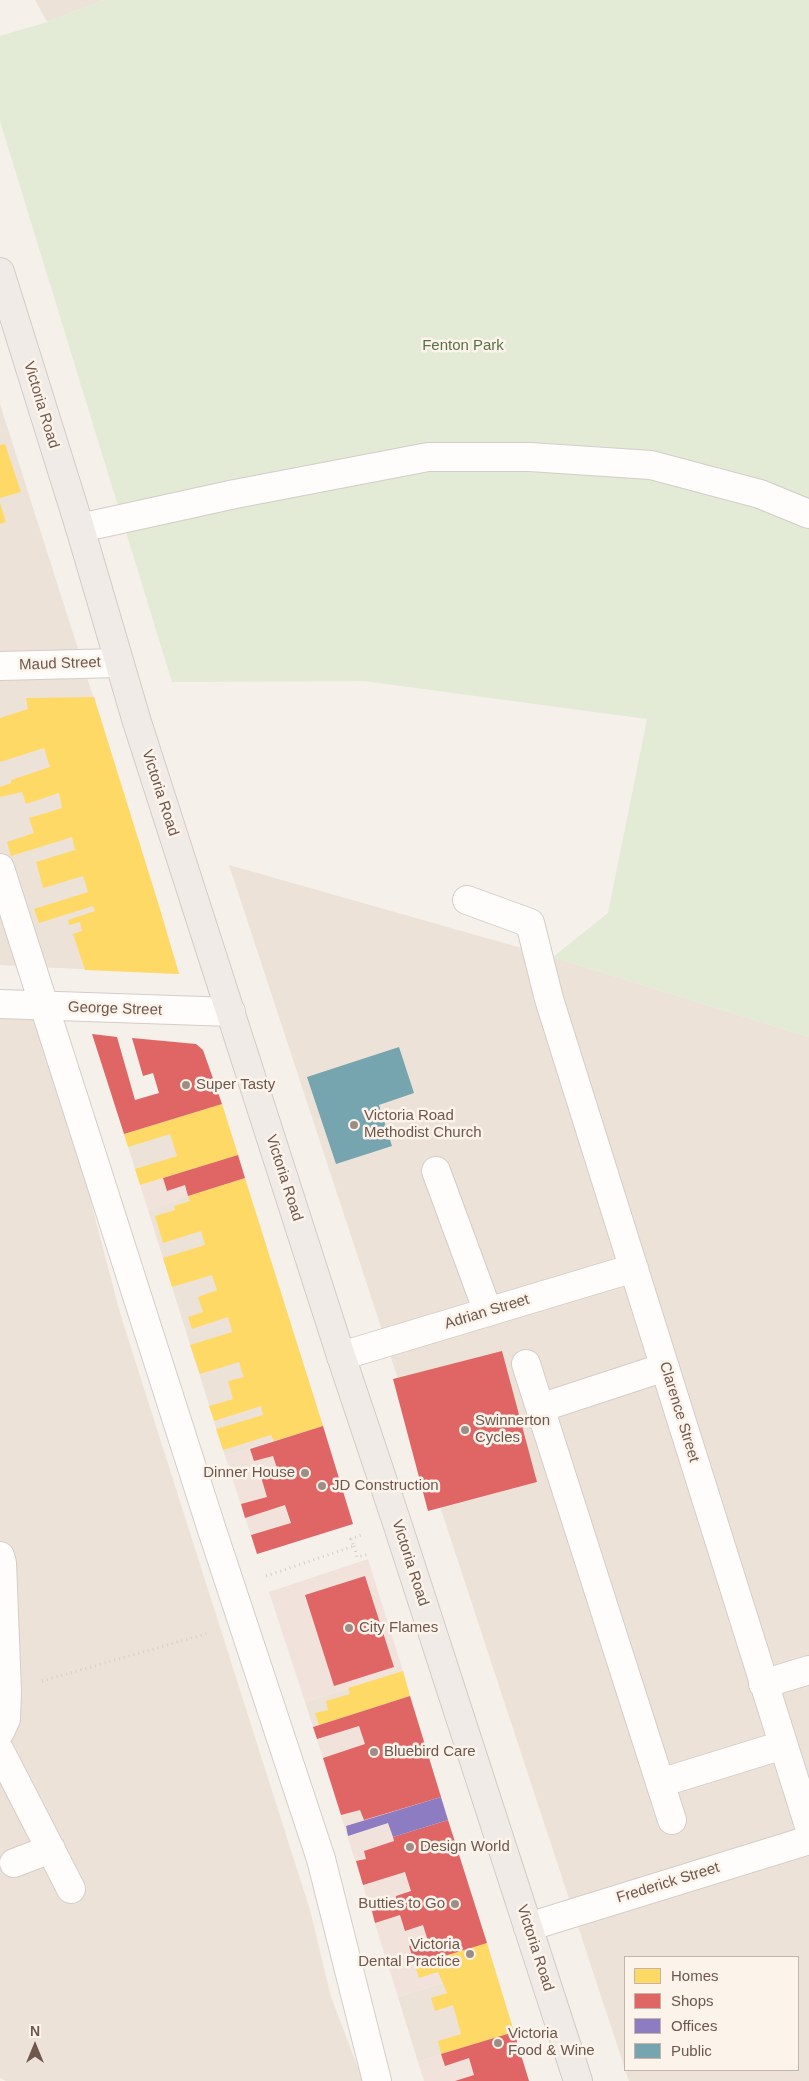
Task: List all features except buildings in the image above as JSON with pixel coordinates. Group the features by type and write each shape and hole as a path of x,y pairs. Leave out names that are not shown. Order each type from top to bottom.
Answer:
{"main road":[{"name":"Victoria Road","path":"0,272 80,528 119,663 341,1356 578,2081"}],"street":[{"path":"80,528 235,494 428,457 530,457 651,465 760,494 809,514"},
{"name":"Maud Street","path":"0,666 119,663"},
{"path":"0,868 231,1587 321,1859 377,2081"},
{"name":"Clarence Street","path":"467,900 530,923 549,999 809,1826"},
{"name":"George Street","path":"0,1004 231,1012"},
{"path":"436,1171 488,1312"},
{"name":"Adrian Street","path":"341,1356 634,1268"},
{"path":"526,1364 672,1820"},
{"path":"540,1408 665,1368"},
{"path":"0,1556 2,1563 7,1691 6,1719 0,1732"},
{"path":"763,1684 809,1670"},
{"path":"660,1783 783,1745"},
{"path":"0,1751 71,1889"},
{"name":"Frederick Street","path":"528,1927 809,1840"},
{"path":"14,1863 51,1849"}],"path":[{"path":"231,1587 354,1546 351,1539 397,1523"},
{"path":"7,1691 243,1623"}],"shaded area":[{"path":"35,0 103,0 47,22"},
{"path":"0,404 100,718 179,974 0,965"},
{"path":"229,865 553,957 809,1037 809,2081 629,2081 625,2071 799,2071 799,1956 624,1956 624,2066"},
{"path":"0,1013 42,1015 120,1313 310,1910 331,1997 363,2081 6,2081 0,2078"},
{"path":"222,1104 238,1155 140,1185 124,1134"},
{"path":"238,1155 245,1178 148,1210 140,1185"},
{"path":"188,1196 279,1288 323,1426 225,1456 148,1210"},
{"path":"323,1426 353,1524 257,1554 225,1456"},
{"path":"368,1559 403,1671 305,1702 269,1592"},
{"path":"403,1671 410,1696 313,1727 305,1702"},
{"path":"410,1696 494,1967 398,1997 313,1727"},
{"path":"494,1967 514,2032 418,2062 398,1997"},
{"path":"514,2032 529,2081 424,2081 418,2062"}],"green space":[{"name":"Fenton Park","path":"103,0 809,0 809,1037 553,957 608,913 647,719 364,681 172,682 0,121 0,36 47,22"}],"place":[{"name":"Super Tasty","path":"186,1085"},
{"name":"Victoria Road Methodist Church","path":"354,1125"},
{"name":"Swinnerton Cycles","path":"465,1430"},
{"name":"Dinner House","path":"305,1473"},
{"name":"JD Construction","path":"322,1486"},
{"name":"City Flames","path":"349,1628"},
{"name":"Bluebird Care","path":"374,1752"},
{"name":"Design World","path":"410,1847"},
{"name":"Butties to Go","path":"455,1904"},
{"name":"Victoria Dental Practice","path":"470,1954"},
{"name":"Victoria Food & Wine","path":"498,2043"}]}
